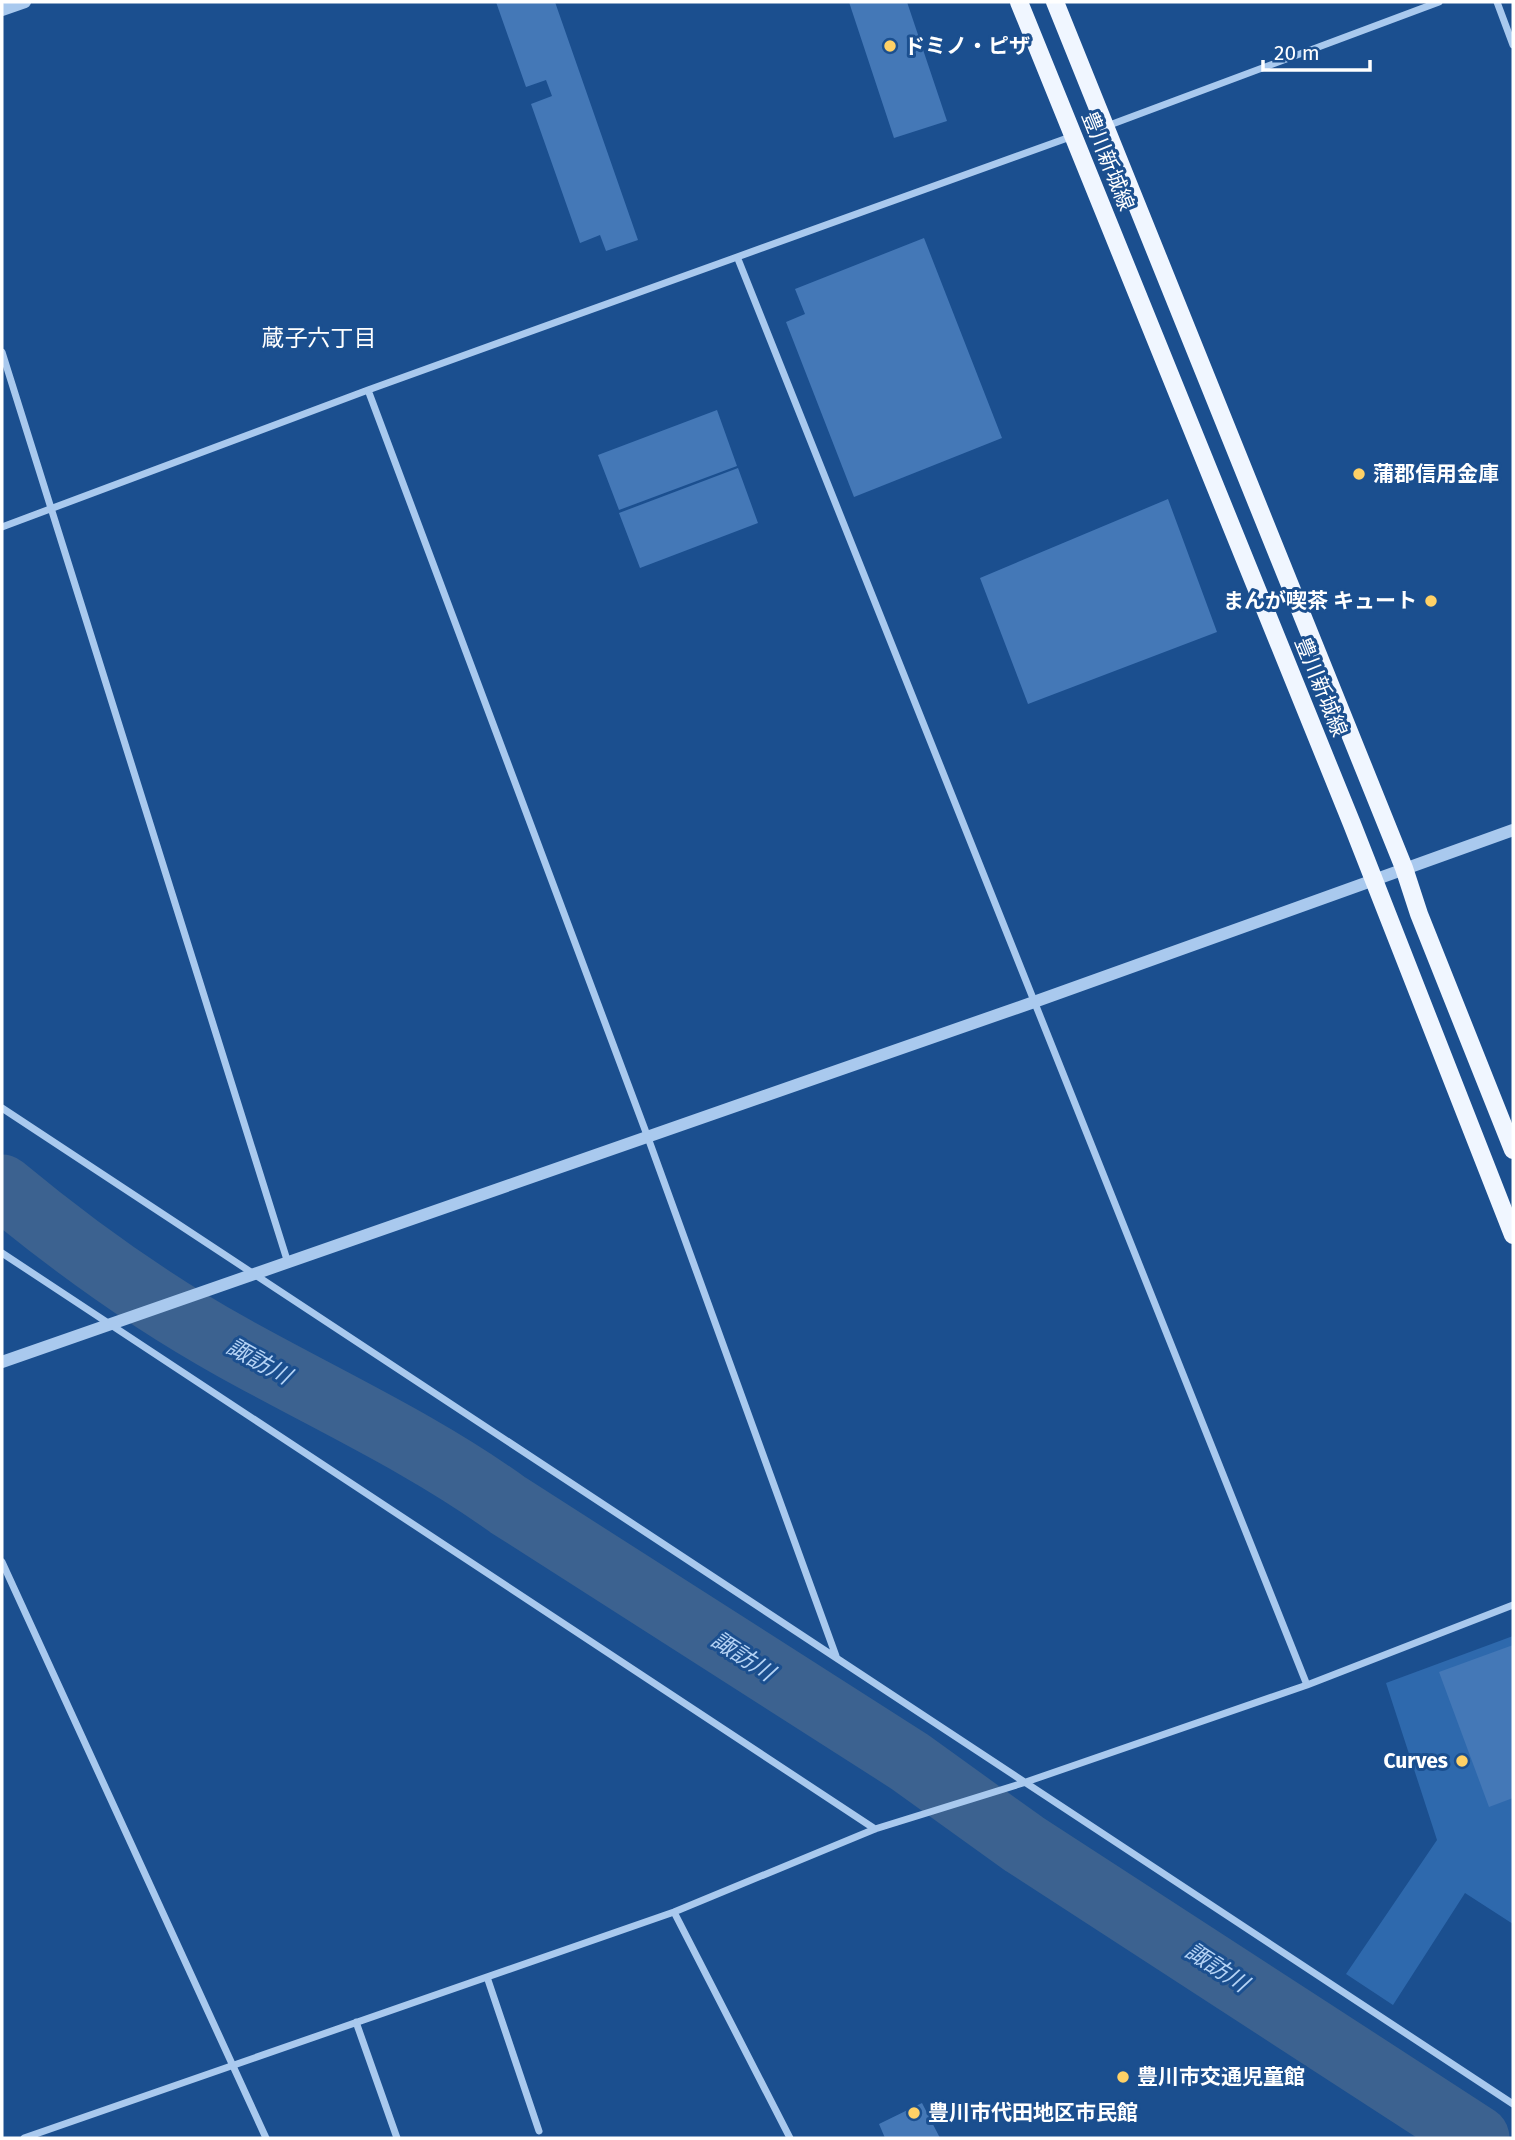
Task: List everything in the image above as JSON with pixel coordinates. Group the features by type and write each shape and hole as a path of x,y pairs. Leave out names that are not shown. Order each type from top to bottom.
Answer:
{"main road":[{"name":"豊川新城線","path":"1019,2 1513,1235"},
{"name":"豊川新城線","path":"1055,2 1404,868 1419,914 1513,1150"}],"street":[{"path":"2,10 24,2"},
{"path":"1107,126 1439,2"},
{"path":"1497,2 1513,45"},
{"path":"2,527 368,390 738,259 1073,136"},
{"path":"738,259 1307,1685"},
{"path":"2,352 289,1264"},
{"path":"368,390 647,1135 836,1656"},
{"path":"2,1362 1034,1002 1513,830"},
{"path":"2,1108 258,1274 836,1656 1023,1783 1513,2104"},
{"path":"2,1253 875,1829"},
{"path":"2,1562 266,2138"},
{"path":"24,2138 674,1912 875,1829 1023,1783 1307,1685 1513,1605"},
{"path":"674,1912 790,2138"},
{"path":"487,1976 539,2131"},
{"path":"356,2022 397,2138"}],"shaded area":[{"name":"Curves","path":"1513,1636 1513,1924 1465,1893 1393,2005 1346,1974 1437,1840 1386,1683"}],"building":[{"path":"496,2 555,2 638,240 606,251 600,235 580,243 531,104 552,96 546,80 526,87"},
{"path":"849,2 907,2 947,121 894,138"},
{"path":"924,238 1002,438 854,497 786,322 805,314 795,289"},
{"path":"717,410 737,466 619,510 598,455"},
{"path":"738,468 758,523 640,568 619,513"},
{"path":"1168,499 1217,632 1028,704 980,578"},
{"path":"1513,1645 1513,1798 1489,1807 1439,1672"},
{"name":"豊川市代田地区市民館","path":"922,2103 940,2138 885,2138 879,2124"}],"waterway":[{"name":"諏訪川","path":"2,1187 56,1231 142,1292 232,1347 442,1461 910,1762 1024,1844 1477,2138"}],"place":[{"name":"ドミノ・ピザ","path":"890,46"},
{"name":"蒲郡信用金庫","path":"1359,474"},
{"name":"まんが喫茶 キュート","path":"1431,601"},
{"name":"Curves","path":"1462,1761"},
{"name":"豊川市交通児童館","path":"1123,2077"},
{"name":"豊川市代田地区市民館","path":"914,2113"}],"district":[{"name":"蔵子六丁目","path":"319,338"}]}
